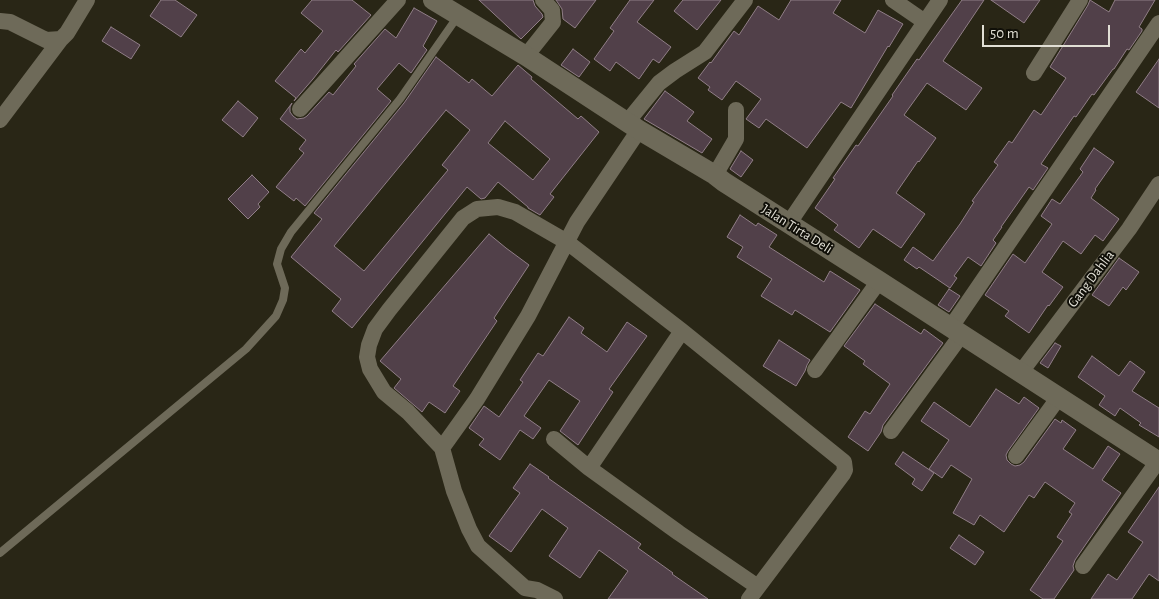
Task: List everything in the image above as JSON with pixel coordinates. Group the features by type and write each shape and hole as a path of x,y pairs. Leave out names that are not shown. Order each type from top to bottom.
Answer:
{"street":[{"path":"0,120 61,39 67,34 87,0"},
{"path":"300,109 398,0"},
{"name":"Jalan Tirta Deli","path":"433,0 715,175 1158,461"},
{"path":"526,56 553,22 552,10 543,0"},
{"path":"442,448 477,399 523,324 577,222 659,84 675,71 705,52 745,0"},
{"path":"893,0 925,22"},
{"path":"789,223 940,0"},
{"path":"1034,73 1080,0"},
{"path":"0,21 10,22 46,40 61,39"},
{"path":"891,432 1159,23"},
{"path":"715,175 736,139 736,110"},
{"name":"Gang Dahlia","path":"1021,372 1129,229 1159,184"},
{"path":"554,440 679,534 753,593 845,470 844,462 682,331 567,242 515,212 498,207 477,210 463,218 375,329 369,345 370,369 384,392 408,412 442,448 454,491 478,546 527,594 537,590 555,599"},
{"path":"815,370 879,281"},
{"path":"589,468 682,331"},
{"path":"1016,456 1059,397"},
{"path":"1083,566 1158,461"}],"lane":[{"path":"0,553 246,349 276,316 285,288 278,264 281,249 291,232 400,99 458,16"}],"building":[{"path":"161,0 175,0 197,15 181,37 150,16"},
{"path":"312,0 352,0 371,15 338,52 336,50 294,101 296,98 275,81 301,49 305,53 323,31 301,13"},
{"path":"479,0 533,0 543,17 521,39"},
{"path":"556,0 596,0 575,28 563,19 562,9"},
{"path":"630,0 654,0 637,22 671,47 659,63 653,59 639,79 616,62 610,71 594,59 614,31 610,28"},
{"path":"683,0 721,0 697,30 674,11"},
{"path":"791,0 841,0 833,13 865,33 878,10 903,24 851,108 841,102 807,148 766,119 759,128 746,119 761,99 736,81 722,100 708,90 710,87 698,78 734,31 739,35 758,6 779,20"},
{"path":"962,0 984,0 943,61 982,88 966,110 927,83 904,115 936,138 896,193 925,214 901,248 873,229 859,248 834,230 838,225 815,208 856,145 858,146 917,59 919,60"},
{"path":"991,0 1040,0 1024,23"},
{"path":"1090,0 1109,12 1115,0 1155,0 1139,27 1142,31 1094,95 1092,94 1076,117 1074,116 1041,164 1048,168 1033,190 1029,187 1001,227 993,240 996,243 981,266 968,257 954,276 957,278 950,288 919,267 917,269 904,260 913,247 933,261 960,224 974,202 972,201 998,165 994,162 1009,141 1012,143 1034,110 1041,115 1066,78 1050,67"},
{"path":"414,8 437,21 423,46 427,50 411,73 399,63 377,89 391,101 305,206 296,198 294,201 276,187 304,153 299,149 306,140 280,119 292,103 290,112 293,116 297,119 304,118 329,92 333,95 356,66 354,64 385,29 396,38"},
{"path":"111,27 140,45 131,59 102,41"},
{"path":"573,49 590,62 579,77 561,65"},
{"path":"436,57 469,83 472,79 492,96 518,65 532,77 531,79 578,119 581,116 599,132 550,194 554,197 540,215 528,208 498,182 485,198 481,199 467,187 352,328 332,311 341,299 291,257 322,219 314,213 404,103","holes":["446,110 470,130 442,165 448,170 364,271 334,246","505,121 550,159 533,180 488,143"]},
{"path":"1159,59 1159,108 1136,92"},
{"path":"665,91 694,112 687,121 712,139 702,153 644,119"},
{"path":"238,101 258,118 243,137 222,120"},
{"path":"1094,148 1114,162 1091,198 1119,219 1103,241 1095,235 1081,254 1063,241 1042,272 1063,287 1029,333 1005,316 1009,311 985,295 1013,254 1025,263 1052,224 1041,216 1052,199 1060,204 1083,172 1080,169"},
{"path":"741,151 753,160 741,177 730,169"},
{"path":"252,175 269,192 258,204 260,207 248,219 228,199"},
{"path":"740,215 756,226 758,223 777,235 769,247 824,282 830,271 860,290 830,332 795,310 792,315 761,296 772,279 737,257 743,247 727,237"},
{"path":"489,234 529,265 494,318 497,321 453,386 460,391 445,413 429,402 422,412 394,388 401,379 380,361"},
{"path":"1119,258 1139,272 1126,290 1123,287 1109,306 1092,295"},
{"path":"949,289 960,296 949,312 938,305"},
{"path":"875,304 921,334 924,329 943,343 883,425 881,432 868,451 848,437 865,411 870,414 890,384 863,364 865,361 844,346"},
{"path":"569,317 584,328 581,333 607,352 627,322 647,336 609,389 613,392 578,445 560,431 580,401 549,380 524,416 541,428 533,439 520,430 500,460 479,445 484,439 469,428 484,406 499,417 523,382 520,380 538,353 543,356"},
{"path":"779,340 810,360 796,386 763,366"},
{"path":"1055,343 1061,346 1048,368 1040,363"},
{"path":"1092,356 1119,376 1130,361 1145,372 1132,391 1159,408 1159,437 1139,425 1141,423 1120,408 1115,416 1099,405 1105,396 1078,377"},
{"path":"996,389 1019,404 1024,397 1039,408 1006,455 1007,460 1011,464 1015,466 1024,462 1055,419 1061,423 1062,420 1076,430 1063,449 1093,469 1108,446 1120,454 1102,480 1121,493 1075,560 1074,570 1054,599 1043,599 1030,590 1063,541 1057,537 1072,514 1069,512 1075,503 1045,482 1034,498 1029,495 1004,532 980,515 974,525 953,513 972,479 951,465 942,478 929,469 949,440 921,421 934,402 970,427"},
{"path":"903,452 934,473 922,491 912,484 915,479 895,464"},
{"path":"530,464 641,544 638,548 708,599 608,599 628,571 599,550 580,578 549,556 568,528 542,509 511,552 489,536 520,493 513,488"},
{"path":"1159,487 1159,581 1149,574 1132,599 1091,599 1108,574 1117,580 1143,542 1128,532"},
{"path":"959,535 984,552 975,565 950,548"}]}
